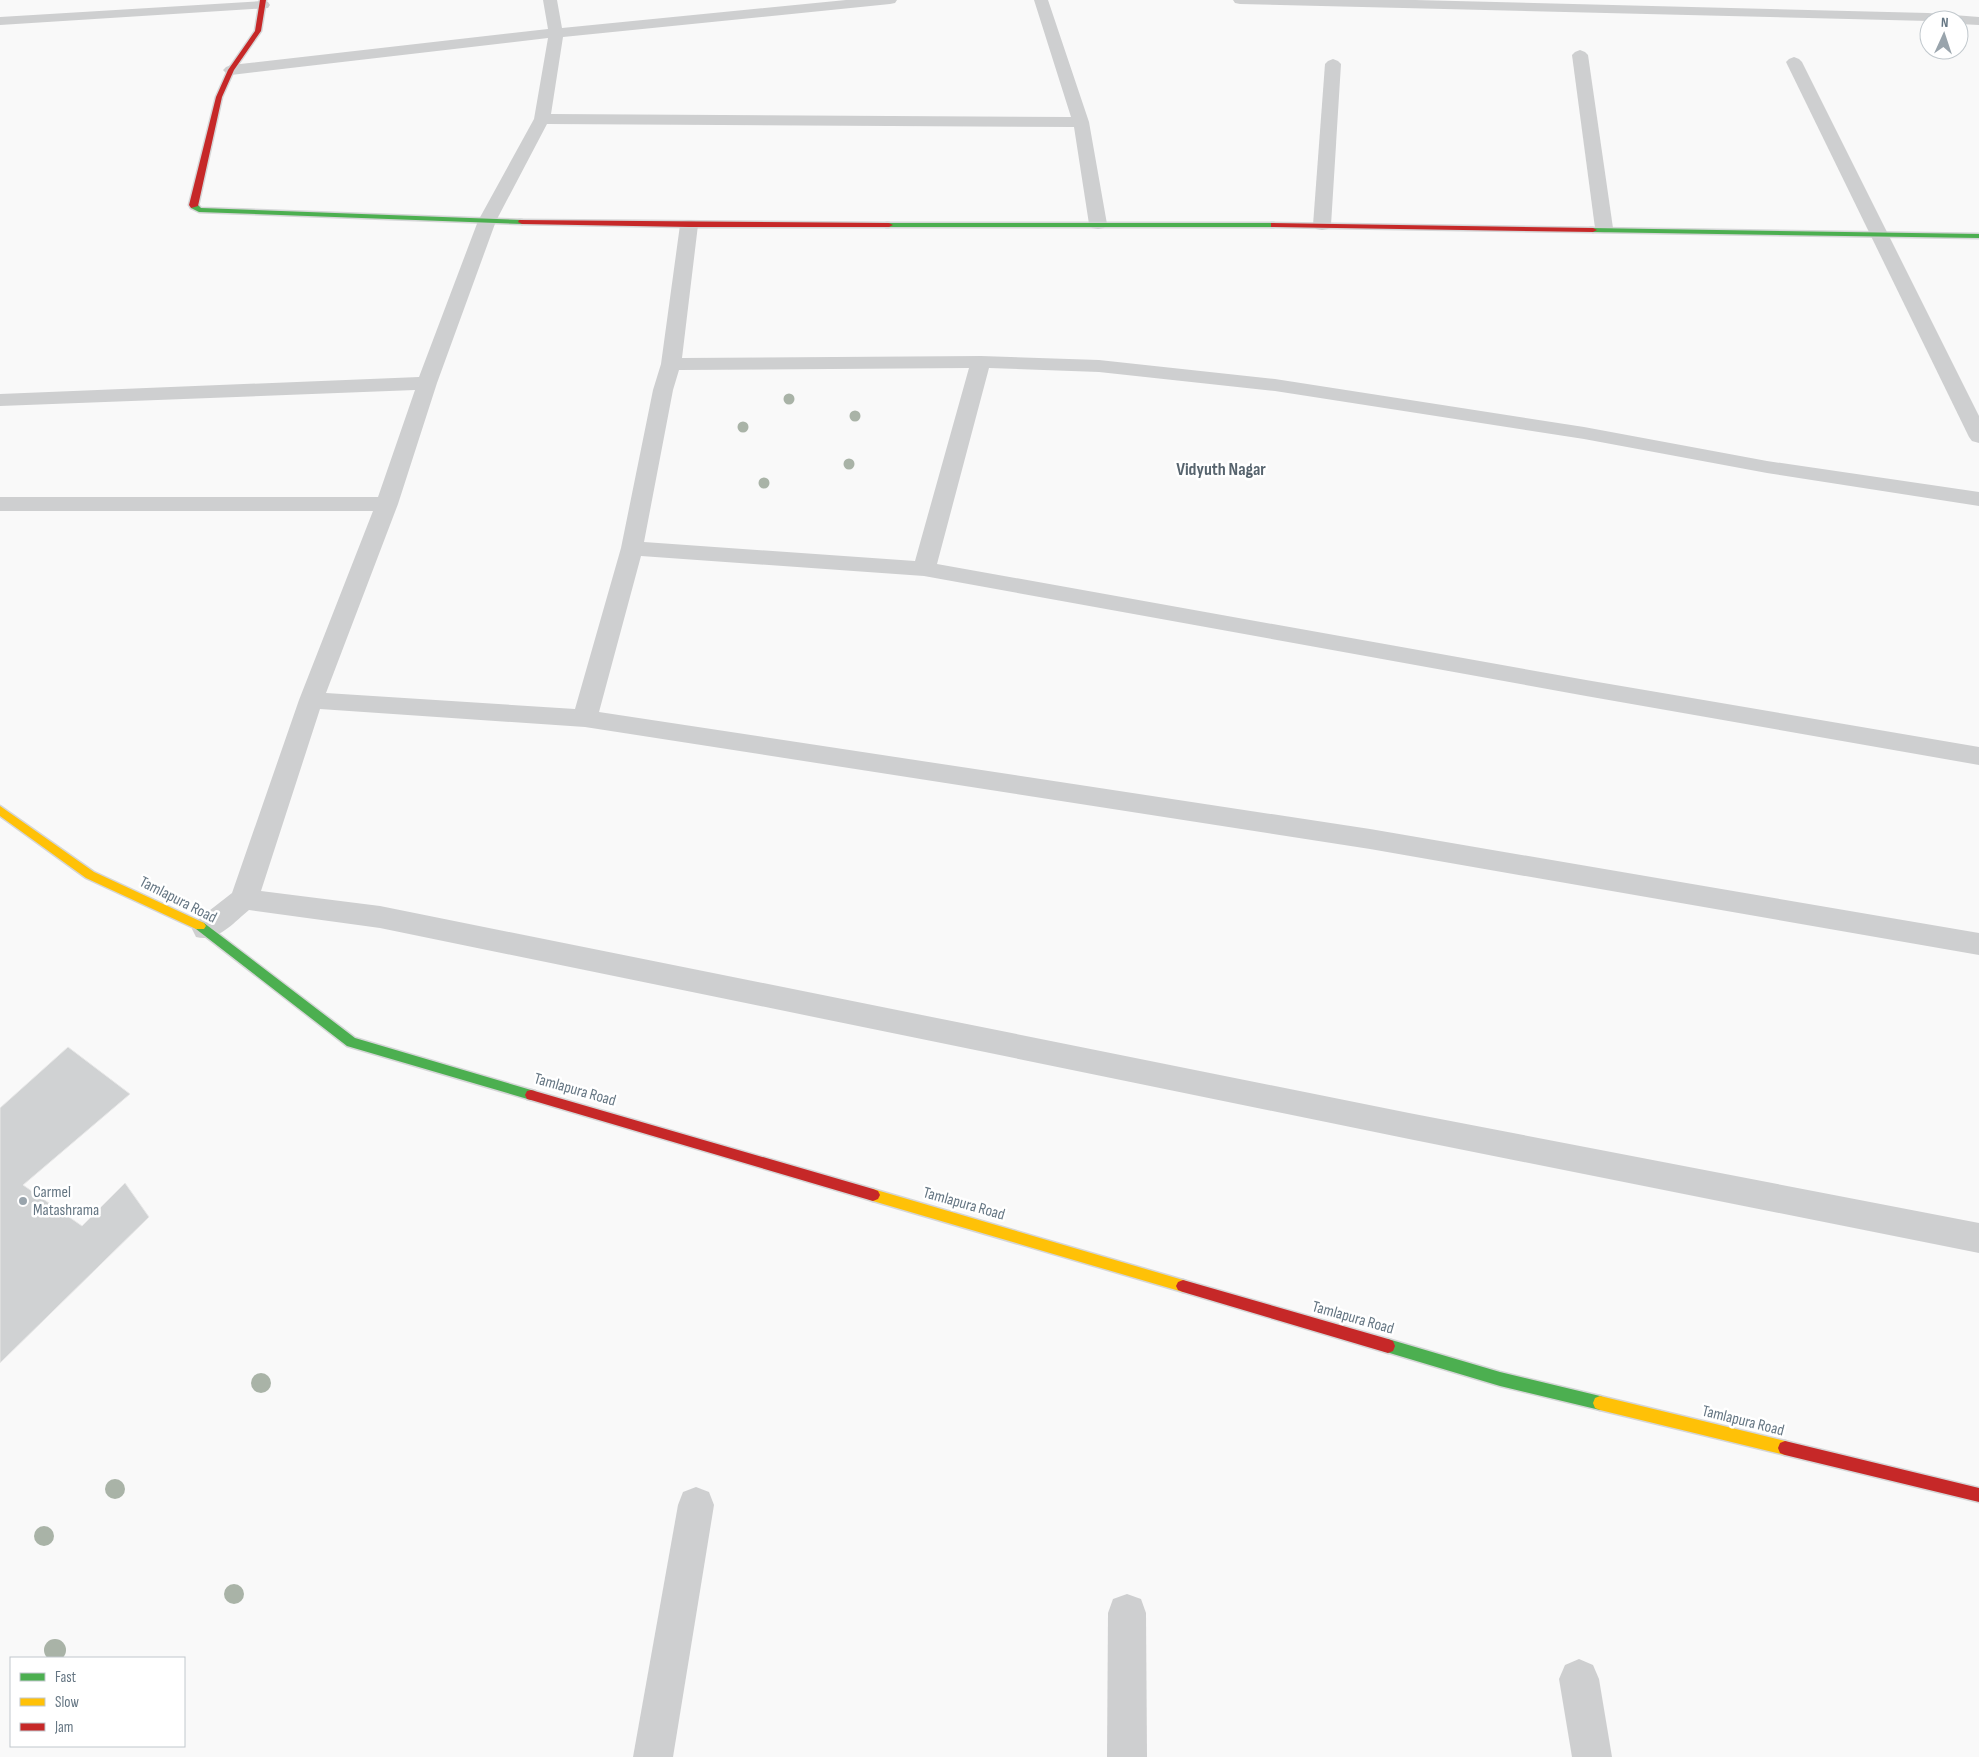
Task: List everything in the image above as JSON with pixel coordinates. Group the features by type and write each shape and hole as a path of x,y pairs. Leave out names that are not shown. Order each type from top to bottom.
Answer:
{"street":[{"path":"206,929 244,899 311,700 387,504 426,383 487,221 542,119 556,33 550,0"},
{"path":"231,70 556,33 890,0"},
{"path":"1041,0 1081,122 1098,224"},
{"path":"1240,0 1928,17 1979,21"},
{"path":"0,21 263,3 258,31 231,70 219,96 192,205 199,210 487,221 689,225 1322,224 1979,236"},
{"path":"1580,55 1604,228"},
{"path":"1794,62 1979,436"},
{"path":"1322,224 1333,64"},
{"path":"542,119 1081,122"},
{"path":"585,718 632,548 663,390 671,364 689,225"},
{"path":"671,364 981,362 1099,366 1275,385 1584,433 1768,467 1979,499"},
{"path":"924,569 981,362"},
{"path":"0,400 426,383"},
{"path":"0,504 387,504"},
{"path":"632,548 924,569 1586,688 1979,756"},
{"path":"311,700 585,718 1370,839 1979,944"},
{"name":"Tamlapura Road","path":"0,810 90,875 206,929 351,1042 1500,1379 1979,1495"},
{"path":"244,899 380,916 1408,1126 1979,1238"},
{"path":"653,1757 696,1505"},
{"path":"1127,1613 1127,1757"},
{"path":"1579,1679 1592,1757"}],"building":[{"name":"Carmel Matashrama","path":"68,1047 130,1094 23,1185 82,1226 125,1183 149,1217 0,1363 0,1108"}],"traffic: fast":[{"path":"194,206 199,210 522,222"},
{"path":"889,225 1274,225"},
{"path":"1593,230 1979,236"},
{"path":"200,926 351,1042 531,1095"},
{"path":"1388,1346 1500,1379 1600,1403"}],"traffic: slow":[{"path":"0,810 90,875 200,926"},
{"path":"873,1195 1183,1286"},
{"path":"1600,1403 1785,1448"}],"traffic: jam":[{"path":"194,206 219,97 231,70 258,31 263,0"},
{"path":"522,222 689,225 889,225"},
{"path":"1274,225 1593,230"},
{"path":"531,1095 873,1195"},
{"path":"1183,1286 1388,1346"},
{"path":"1785,1448 1979,1495"}],"place":[{"name":"Carmel Matashrama","path":"23,1201"}],"district":[{"name":"Vidyuth Nagar","path":"1221,469"}]}
